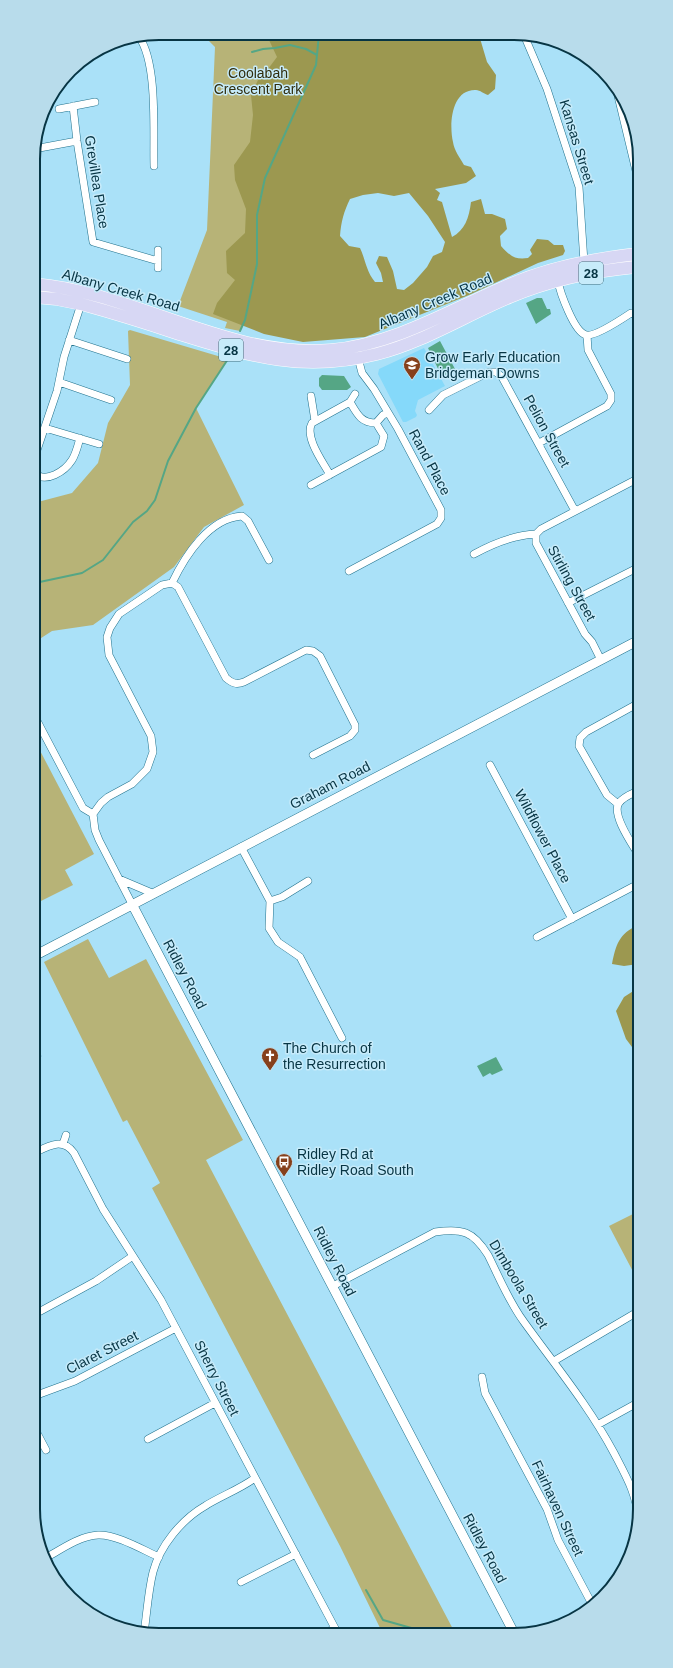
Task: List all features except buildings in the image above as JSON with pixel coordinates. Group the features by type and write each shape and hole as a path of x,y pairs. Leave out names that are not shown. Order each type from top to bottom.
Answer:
{"main road":[{"name":"Albany Creek Road","path":"40,285 79,291 264,346 306,350 356,352 399,335 528,278 584,262 633,254"},
{"name":"Albany Creek Road","path":"40,298 81,304 232,350 260,357 309,362 356,352 403,346 510,297 558,281 600,271 633,267"}],"street":[{"path":"142,41 151,66 154,166"},
{"name":"Kansas Street","path":"526,41 547,89 579,187 584,262"},
{"path":"59,109 94,102"},
{"name":"Grevillea Place","path":"73,106 93,242 158,265 158,250"},
{"path":"620,106 633,158"},
{"path":"40,148 77,141"},
{"path":"558,281 561,295 575,322 580,331 587,335 595,334 633,314"},
{"path":"40,442 57,391 64,357 81,304"},
{"path":"539,443 607,406 610,400 611,394 588,350 587,335"},
{"path":"69,340 127,359"},
{"name":"Rand Place","path":"349,571 437,524 441,518 442,510 388,412 362,373 356,352"},
{"name":"Pelion Street","path":"429,410 443,395 489,372 496,372 502,377 575,511"},
{"path":"59,382 111,400"},
{"path":"330,475 310,436 310,426 315,421 350,402 355,394"},
{"path":"311,396 315,421"},
{"path":"350,402 362,420 370,423 376,423 388,412"},
{"path":"311,485 381,447 384,436 376,423"},
{"path":"45,428 99,444"},
{"path":"40,477 44,478 54,475 62,470 73,459 80,438"},
{"name":"Stirling Street","path":"601,660 536,543 536,534 541,528 633,481"},
{"path":"172,583 202,536 210,528 235,516 242,516 248,521 269,560"},
{"path":"474,554 493,544 507,539 536,534"},
{"path":"568,603 633,570"},
{"path":"132,904 99,840 95,830 93,814 100,803 132,784 147,769 153,752 151,736 109,654 107,637 110,628 119,614 162,585 172,583 178,587 226,678 232,683 238,684 244,682 306,650 313,651 320,656 354,725 355,730 350,736 313,755"},
{"name":"Graham Road","path":"40,953 152,893 633,643"},
{"path":"618,804 607,795 579,746 580,738 586,732 633,706"},
{"path":"40,726 83,808 93,814"},
{"name":"Wildflower Place","path":"490,765 572,919"},
{"path":"633,794 624,798 618,804 616,810 618,819 633,845"},
{"path":"241,847 270,901 269,928 278,942 300,957 342,1038"},
{"path":"119,879 152,893"},
{"path":"270,901 282,897 308,881"},
{"path":"537,938 633,887"},
{"name":"Ridley Road","path":"132,904 511,1628"},
{"path":"40,1150 54,1144 63,1144 66,1135"},
{"name":"Sherry Street","path":"63,1144 74,1153 103,1209 152,1283 335,1628"},
{"name":"Dimboola Street","path":"333,1286 435,1232 453,1229 472,1236 482,1245 523,1321 554,1361 598,1424 633,1490"},
{"path":"40,1311 96,1281 133,1256"},
{"path":"554,1361 633,1315"},
{"name":"Claret Street","path":"40,1394 75,1381 176,1328"},
{"name":"Fairhaven Street","path":"482,1377 485,1393 547,1509 558,1540 590,1601"},
{"path":"148,1439 215,1403"},
{"path":"598,1424 633,1405"},
{"path":"40,1438 46,1450"},
{"path":"145,1627 153,1572 159,1557 175,1532 194,1513 255,1478"},
{"path":"50,1556 98,1532 159,1557"},
{"path":"241,1582 296,1554"}],"shaded area":[{"path":"537,298 542,298 547,309 550,309 551,314 536,324 526,303"},
{"path":"440,341 455,369 442,377 428,348"},
{"name":"Grow Early Education Bridgeman Downs","path":"424,348 445,386 418,400 415,411 417,415 416,417 403,422 378,374 379,369"},
{"path":"322,375 344,376 351,387 347,390 322,390 319,386 319,378"},
{"path":"496,1057 503,1070 492,1075 490,1073 483,1077 477,1066"}],"green space":[{"name":"Coolabah Crescent Park","path":"208,40 317,40 245,320 240,331 225,328 227,322 178,306 207,230 215,47"},
{"path":"269,40 480,40 487,62 496,75 495,89 488,95 476,90 468,91 461,95 454,109 451,127 456,151 464,165 471,167 476,176 466,183 435,189 440,193 437,200 442,202 452,237 460,231 466,223 471,202 481,199 485,214 492,214 505,219 507,229 500,236 501,246 510,255 516,258 528,258 532,254 530,250 537,239 548,240 554,245 563,245 565,251 563,255 538,263 469,295 365,337 303,342 264,334 213,314 217,303 235,280 227,273 226,251 245,233 246,209 235,180 234,165 250,142 253,115 251,95 258,80 277,57","holes":["378,193 394,196 409,193 428,216 445,242 442,252 433,256 427,267 413,283 404,290 397,289 393,271 387,257 379,256 376,263 381,273 383,282 375,282 368,270 360,248 349,246 340,236 343,217 350,199"]},
{"path":"130,330 228,359 196,408 244,505 204,527 174,567 93,625 52,631 40,639 40,501 72,493 98,463 108,423 130,385 128,331"},
{"path":"40,751 94,854 65,870 73,885 40,902"},
{"path":"632,928 633,965 624,966 612,964 619,940"},
{"path":"88,939 109,978 146,959 243,1140 206,1160 452,1628 380,1628 340,1546 152,1188 160,1183 127,1120 123,1122 44,962"},
{"path":"633,991 633,1048 626,1039 616,1011 624,997"},
{"path":"633,1214 633,1272 609,1226"}],"waterway":[{"path":"240,331 245,320 257,264 257,215 265,178 316,65 318,40"},
{"path":"252,52 290,45 306,49 317,55"},
{"path":"40,582 82,573 103,560 133,522 147,511 155,500 168,461 196,408 228,359"},
{"path":"366,1590 383,1620 411,1628"}],"place":[{"name":"Grow Early Education Bridgeman Downs","path":"412,380"},
{"name":"The Church of the Resurrection","path":"270,1071"},
{"name":"Ridley Rd at Ridley Road South","path":"284,1177"}]}
